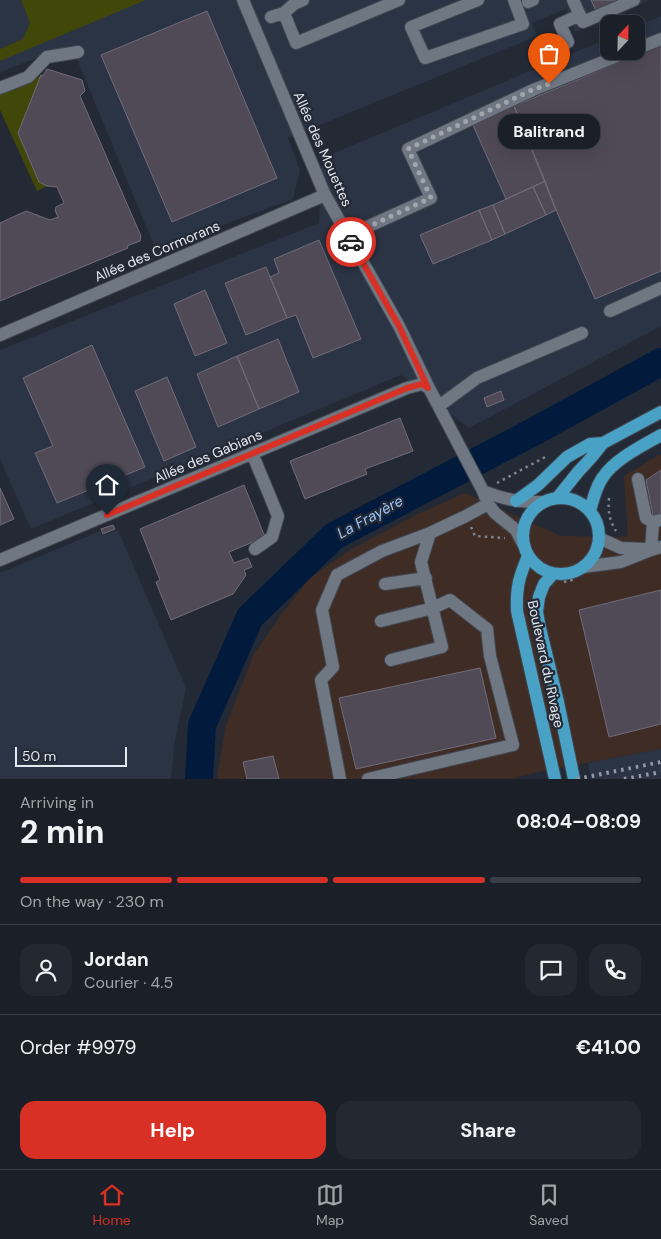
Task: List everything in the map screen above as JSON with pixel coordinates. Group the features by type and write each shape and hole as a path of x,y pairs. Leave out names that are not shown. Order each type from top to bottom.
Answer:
{"main road":[{"path":"516,501 538,485 567,457 590,444 602,442 661,412"},
{"path":"590,511 595,491 603,477 622,459 661,435"},
{"path":"558,498 602,442"},
{"path":"570,498 590,511 598,528 599,538 597,549 582,573 564,574 557,578 535,564 528,556 523,544 524,524 528,515 542,502 550,499 570,498"},
{"name":"Boulevard du Rivage","path":"528,556 517,586 517,611 555,779"},
{"name":"Boulevard du Rivage","path":"557,578 544,584 539,597 537,612 574,779"}],"street":[{"name":"Allée des Mouettes","path":"242,0 325,195 399,326 428,388 456,438 488,504 495,513 516,530 523,544"},
{"path":"252,24 276,16 303,0"},
{"path":"276,16 296,43 399,0"},
{"path":"478,0 411,28 425,58 523,24 514,0"},
{"path":"573,0 583,22 634,0"},
{"path":"568,42 560,24 580,15"},
{"path":"645,45 661,39"},
{"path":"0,88 28,77 47,57 78,52"},
{"path":"348,236 431,198 408,149 532,90 607,60"},
{"name":"Allée des Cormorans","path":"0,335 325,195"},
{"path":"610,311 661,288"},
{"path":"439,406 477,378 582,333"},
{"name":"Allée des Gabians","path":"0,560 414,385 422,384 428,388"},
{"path":"252,453 278,516 272,537 256,549"},
{"path":"638,479 646,518 657,521 656,549"},
{"path":"480,486 502,498 516,501 542,502"},
{"path":"340,779 321,680 333,667 322,610 337,575 382,551 430,533 488,504"},
{"path":"391,660 442,647 422,562 430,533"},
{"path":"599,538 621,548 656,549"},
{"path":"582,573 621,562 656,549"},
{"path":"385,584 426,578"},
{"path":"368,779 513,745 490,656 488,629 450,600 433,608 381,620"}],"path":[{"path":"609,490 608,512 611,524 624,538 621,548"},
{"path":"557,578 582,573"}],"shaded area":[{"path":"0,0 650,0 615,15 600,15 600,21 575,32 566,9 532,23 537,36 288,138 300,170 293,199 156,250 71,45 0,72"},
{"path":"661,16 661,326 469,428 401,375 31,529 0,459 0,350 319,223 322,158 600,42 600,60 645,60 645,23"},
{"path":"661,454 661,749 538,772 511,779 217,779 226,725 254,654 309,579 350,550 414,516 465,493 561,536 628,537 624,476"},
{"path":"118,530 186,688 175,740 171,779 0,779 0,573 100,531 103,535"},
{"path":"661,749 661,779 591,779 588,763"}],"green space":[{"path":"21,0 146,0 0,61 0,49 23,39 30,23"},
{"path":"41,75 18,133 39,182 47,186 37,191 0,110 0,94 22,87"}],"building":[{"path":"591,0 622,0 596,11"},
{"path":"207,11 277,178 172,222 101,55"},
{"path":"661,45 661,271 595,299 556,210 514,106 625,60 645,60 645,52"},
{"path":"47,69 82,80 85,91 80,96 141,236 140,241 127,246 128,248 0,301 0,223 26,211 50,220 58,217 55,210 56,207 64,203 57,187 47,186 39,182 18,133 41,75 43,76"},
{"path":"514,106 545,181 506,199 472,123"},
{"path":"545,181 556,210 546,215 533,187"},
{"path":"533,187 546,215 505,234 493,205"},
{"path":"493,205 505,234 492,240 479,210"},
{"path":"479,210 492,240 433,264 420,235"},
{"path":"319,240 361,339 313,358 296,315 287,318 270,277 279,273 274,259"},
{"path":"266,267 287,318 246,335 225,283"},
{"path":"205,290 227,343 195,356 174,304"},
{"path":"278,339 299,392 259,409 237,356"},
{"path":"92,345 145,467 57,503 35,453 53,446 23,378"},
{"path":"237,356 259,409 218,427 197,374"},
{"path":"167,377 196,447 164,461 135,391"},
{"path":"501,391 504,400 487,407 484,398"},
{"path":"400,418 413,451 365,469 367,474 305,499 290,461"},
{"path":"661,470 661,514 653,515 646,480"},
{"path":"244,485 265,537 229,552 234,563 248,558 252,567 244,570 246,575 233,594 171,620 156,582 160,580 140,529"},
{"path":"0,488 14,519 0,525"},
{"path":"113,525 115,529 103,534 101,529"},
{"path":"661,590 661,724 609,737 579,610"},
{"path":"480,668 496,738 356,769 339,698"},
{"path":"273,756 279,779 247,779 243,762"}],"waterway":[{"name":"La Frayère","path":"199,779 202,725 250,617 334,536 535,431 661,362"}],"railway":[{"path":"577,779 661,762"},
{"path":"624,779 661,772"}],"way so far":[{"path":"351,242 348,236 431,198 408,149 532,90 549,84"}],"place":[{"name":"Balitrand","path":"549,84"}],"route":[{"path":"107,515 414,385 422,384 428,388 399,326 351,242"}]}
